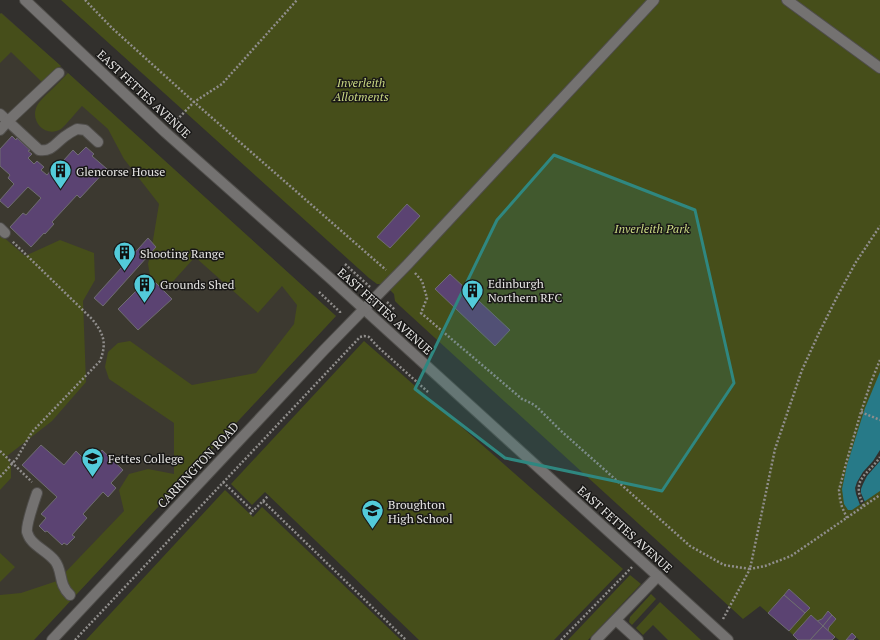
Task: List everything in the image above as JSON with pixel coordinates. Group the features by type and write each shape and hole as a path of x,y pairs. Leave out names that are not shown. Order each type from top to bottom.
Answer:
{"street":[{"name":"EAST FETTES AVENUE","path":"25,0 165,132 364,309 728,640"},
{"name":"CARRINGTON ROAD","path":"52,640 319,356 395,278 654,0"},
{"path":"787,0 880,68"},
{"path":"0,130 59,73"},
{"path":"0,114 39,150 44,151 53,147 77,128 85,130 98,142"},
{"path":"37,493 27,533 31,540 56,561 62,583 66,591 70,594"},
{"path":"596,640 658,576"},
{"path":"616,620 638,640"}],"path":[{"path":"86,0 112,28 194,102 395,278"},
{"path":"165,132 194,102 222,84 297,0"},
{"path":"718,630 750,569 775,450 802,370 838,295 856,262 880,226"},
{"path":"0,477 17,458 32,432 100,361 104,351 103,338 99,327 3,231"},
{"path":"412,271 422,281 426,291 427,298 420,313 522,399 536,407 690,546 724,565 750,569 765,566 791,556 880,495"},
{"path":"319,292 340,312 340,316 336,321"},
{"path":"75,640 360,337 369,337 428,392"},
{"path":"847,518 842,506 839,490 861,412 880,360"},
{"path":"861,412 880,420"},
{"path":"0,451 36,486 37,493"},
{"path":"864,506 859,495 859,485 865,474 880,457"},
{"path":"223,482 253,511"},
{"path":"250,514 268,496"},
{"path":"263,501 406,640"},
{"path":"561,640 639,559"}],"highlighted area":[{"path":"554,155 695,210 734,383 662,491 505,458 415,389 497,220"}],"shaded area":[{"name":"Fettes College","path":"2,13 336,316 34,640 0,640 0,14"}],"green space":[{"name":"Inverleith Park","path":"61,0 880,0 880,640 859,640 852,633 846,640 839,640 828,631 829,627 836,619 828,612 822,619 817,621 811,615 793,635 789,631 810,608 789,589 768,613 760,606 743,619 400,306 395,301 394,294 386,286 377,284 369,278"},
{"path":"1,13 61,66 43,83 11,52 0,63"},
{"path":"68,73 336,316 34,640 0,640 0,595 21,593 57,581 124,511 119,490 129,474 148,469 174,474 174,423 109,379 105,367 108,352 118,343 130,341 192,385 256,373 294,324 297,305 282,286 258,313 195,257 167,288 152,287 148,264 159,204 124,159 108,129 82,106 61,129 49,132 44,130 37,122 35,110 38,104"},
{"path":"0,234 25,256 60,240 94,253 95,280 83,301 86,382 52,421 7,456 11,466 11,478 0,490"},
{"name":"Broughton High School","path":"364,341 623,569 554,640 419,640 265,492 252,505 231,484"},
{"path":"225,490 253,517 262,507 401,640 86,640"},
{"path":"0,553 15,567 0,582"},
{"path":"630,575 641,584 588,640 568,640"},
{"path":"651,594 656,599 632,625 629,622 630,617"},
{"path":"660,602 701,640 668,640 653,625 643,635 636,628"}],"water":[{"path":"880,372 880,491 852,510 848,510 844,504 842,489 847,465 865,408"}],"pier":[{"path":"880,450 880,461 867,476 861,489 865,502 860,505 855,488 857,482"}],"building":[{"name":"Glencorse House","path":"12,136 16,140 17,138 30,150 28,151 32,154 28,158 34,164 37,161 44,167 41,170 47,175 52,169 54,171 73,150 78,155 86,147 94,154 92,156 107,169 80,198 77,195 52,222 54,224 31,247 10,227 23,213 26,215 41,198 28,187 8,208 0,201 14,184 8,178 10,175 0,166 0,149"},
{"path":"407,204 420,216 390,248 377,237"},
{"name":"Shooting Range","path":"148,238 156,247 103,306 94,298"},
{"name":"Edinburgh Northern RFC","path":"450,274 510,330 495,346 435,289"},
{"name":"Grounds Shed","path":"150,277 172,299 138,330 118,309"},
{"path":"41,445 64,465 76,451 89,464 102,450 123,470 111,483 116,488 108,497 103,492 83,514 87,518 72,535 75,537 67,545 64,543 62,545 47,531 45,532 39,526 46,518 41,514 57,497 22,465"},
{"path":"789,589 810,608 805,613 784,595"},
{"path":"784,595 805,613 789,631 768,613"},
{"path":"828,611 832,615 823,626 817,621 822,619"},
{"path":"811,615 823,626 810,640 798,640 793,635"},
{"path":"832,615 836,619 829,627 828,631 823,626"},
{"path":"823,626 835,637 832,640 810,640"},
{"path":"852,633 856,637 853,640 846,640"}],"place":[{"name":"Glencorse House","path":"60,190"},
{"name":"Shooting Range","path":"125,272"},
{"name":"Grounds Shed","path":"145,304"},
{"name":"Edinburgh Northern RFC","path":"473,310"},
{"name":"Fettes College","path":"93,478"},
{"name":"Broughton High School","path":"373,530"}],"park label":[{"name":"Inverleith Allotments","path":"361,89"}]}
